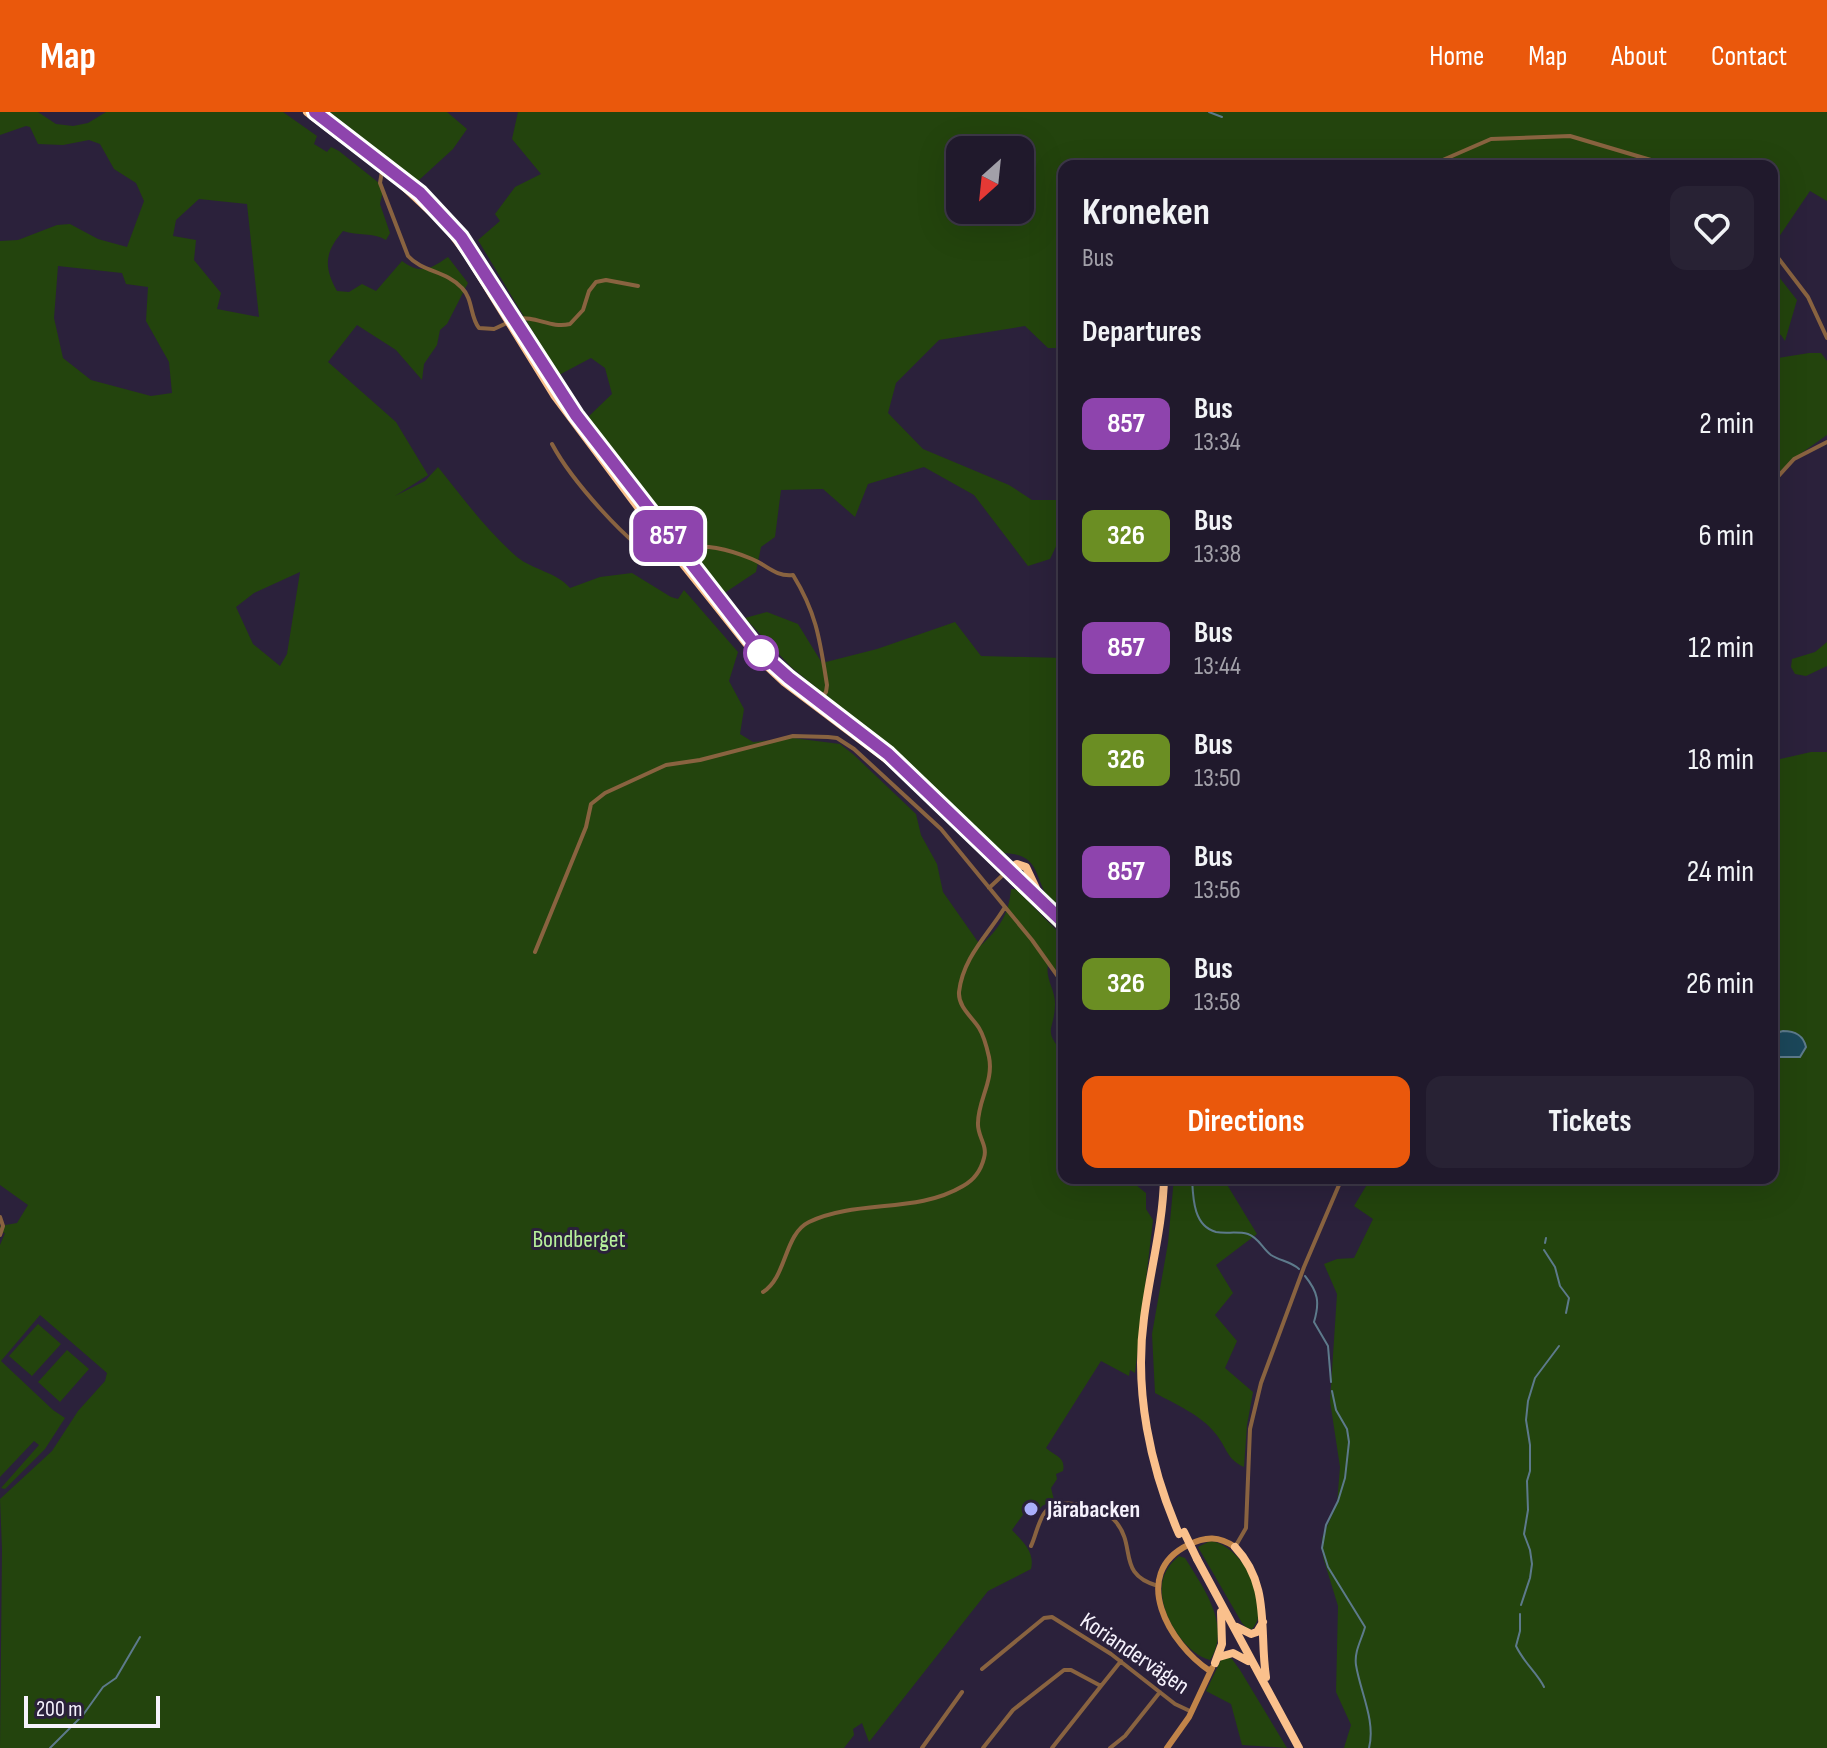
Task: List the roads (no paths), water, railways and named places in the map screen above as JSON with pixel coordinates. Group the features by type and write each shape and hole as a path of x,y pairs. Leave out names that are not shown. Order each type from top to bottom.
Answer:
{"highway":[{"path":"307,112 384,169 446,226 576,415 743,642 770,669 894,765 1058,917"},
{"path":"315,112 402,179 443,216 471,250 511,321"},
{"path":"679,554 762,654 888,754 1058,924"},
{"path":"1007,871 1017,864 1026,867 1042,901"},
{"path":"1166,1184 1165,1220 1148,1319 1146,1375 1156,1453 1181,1533 1297,1748"},
{"path":"1235,1547 1247,1560 1257,1580 1267,1686"},
{"path":"1194,1559 1267,1686 1297,1748"},
{"path":"1214,1664 1223,1639 1221,1612"},
{"path":"1232,1623 1251,1634 1257,1632 1263,1621"},
{"path":"1214,1664 1233,1653 1248,1661"}],"street":[{"path":"1443,160 1491,139 1570,136 1651,160"},
{"path":"384,169 380,183 408,256 417,265 445,275 460,285 469,299 479,328 494,329 529,317 555,326 570,324 583,310 589,291 596,282 606,280 638,286"},
{"path":"1778,258 1808,297 1827,338"},
{"path":"1778,476 1794,459 1827,442"},
{"path":"552,444 584,488 641,550 664,563 699,546 751,558 778,575 793,575 805,594 819,628 827,685 819,701"},
{"path":"535,952 586,827 591,804 605,793 666,765 700,760 793,736 837,738 854,749 941,829 1058,977"},
{"path":"989,888 1007,871"},
{"path":"763,1292 771,1285 796,1236 807,1223 840,1213 935,1199 966,1185 978,1173 986,1151 977,1123 989,1080 990,1059 980,1029 960,1002 959,991 969,959 1005,907"},
{"path":"1172,1747 1214,1664 1177,1640 1165,1619 1158,1586 1162,1567 1176,1551 1206,1538 1222,1539 1235,1547 1246,1528 1250,1429 1261,1383 1304,1267 1339,1184"},
{"path":"0,1217 3,1226 0,1235"},
{"path":"1031,1546 1043,1516 1052,1506 1068,1504 1097,1510 1111,1517 1119,1527 1135,1574 1143,1581 1158,1586"},
{"name":"Koriandervägen","path":"982,1669 1048,1617 1121,1661 1175,1704 1192,1712"},
{"path":"1052,1748 1121,1661"},
{"path":"983,1748 1013,1710 1064,1670 1071,1670 1101,1686"},
{"path":"922,1748 962,1692"},
{"path":"1110,1748 1125,1736 1160,1692"}],"water":[{"path":"1778,1032 1794,1033 1803,1039 1806,1047 1800,1057 1778,1057"}],"waterway":[{"path":"1209,112 1222,117"},
{"path":"1192,1184 1196,1210 1208,1229 1220,1233 1248,1234 1271,1255 1299,1269"},
{"path":"1545,1243 1546,1238"},
{"path":"1544,1250 1555,1267 1560,1286 1569,1298 1566,1313"},
{"path":"1305,1276 1317,1298 1314,1322 1328,1346 1331,1382"},
{"path":"1521,1605 1532,1564 1524,1534 1530,1471 1526,1420 1528,1401 1535,1378 1559,1346"},
{"path":"1332,1391 1349,1442 1345,1478 1326,1525 1322,1548 1328,1567 1365,1627 1356,1660 1369,1717 1369,1748"},
{"path":"1520,1614 1516,1646 1544,1687"},
{"path":"50,1748 83,1715 103,1687 116,1678 140,1637"}],"place":[{"name":"Järabacken","path":"1031,1509"}],"park label":[{"name":"Bondberget","path":"579,1239"}]}
